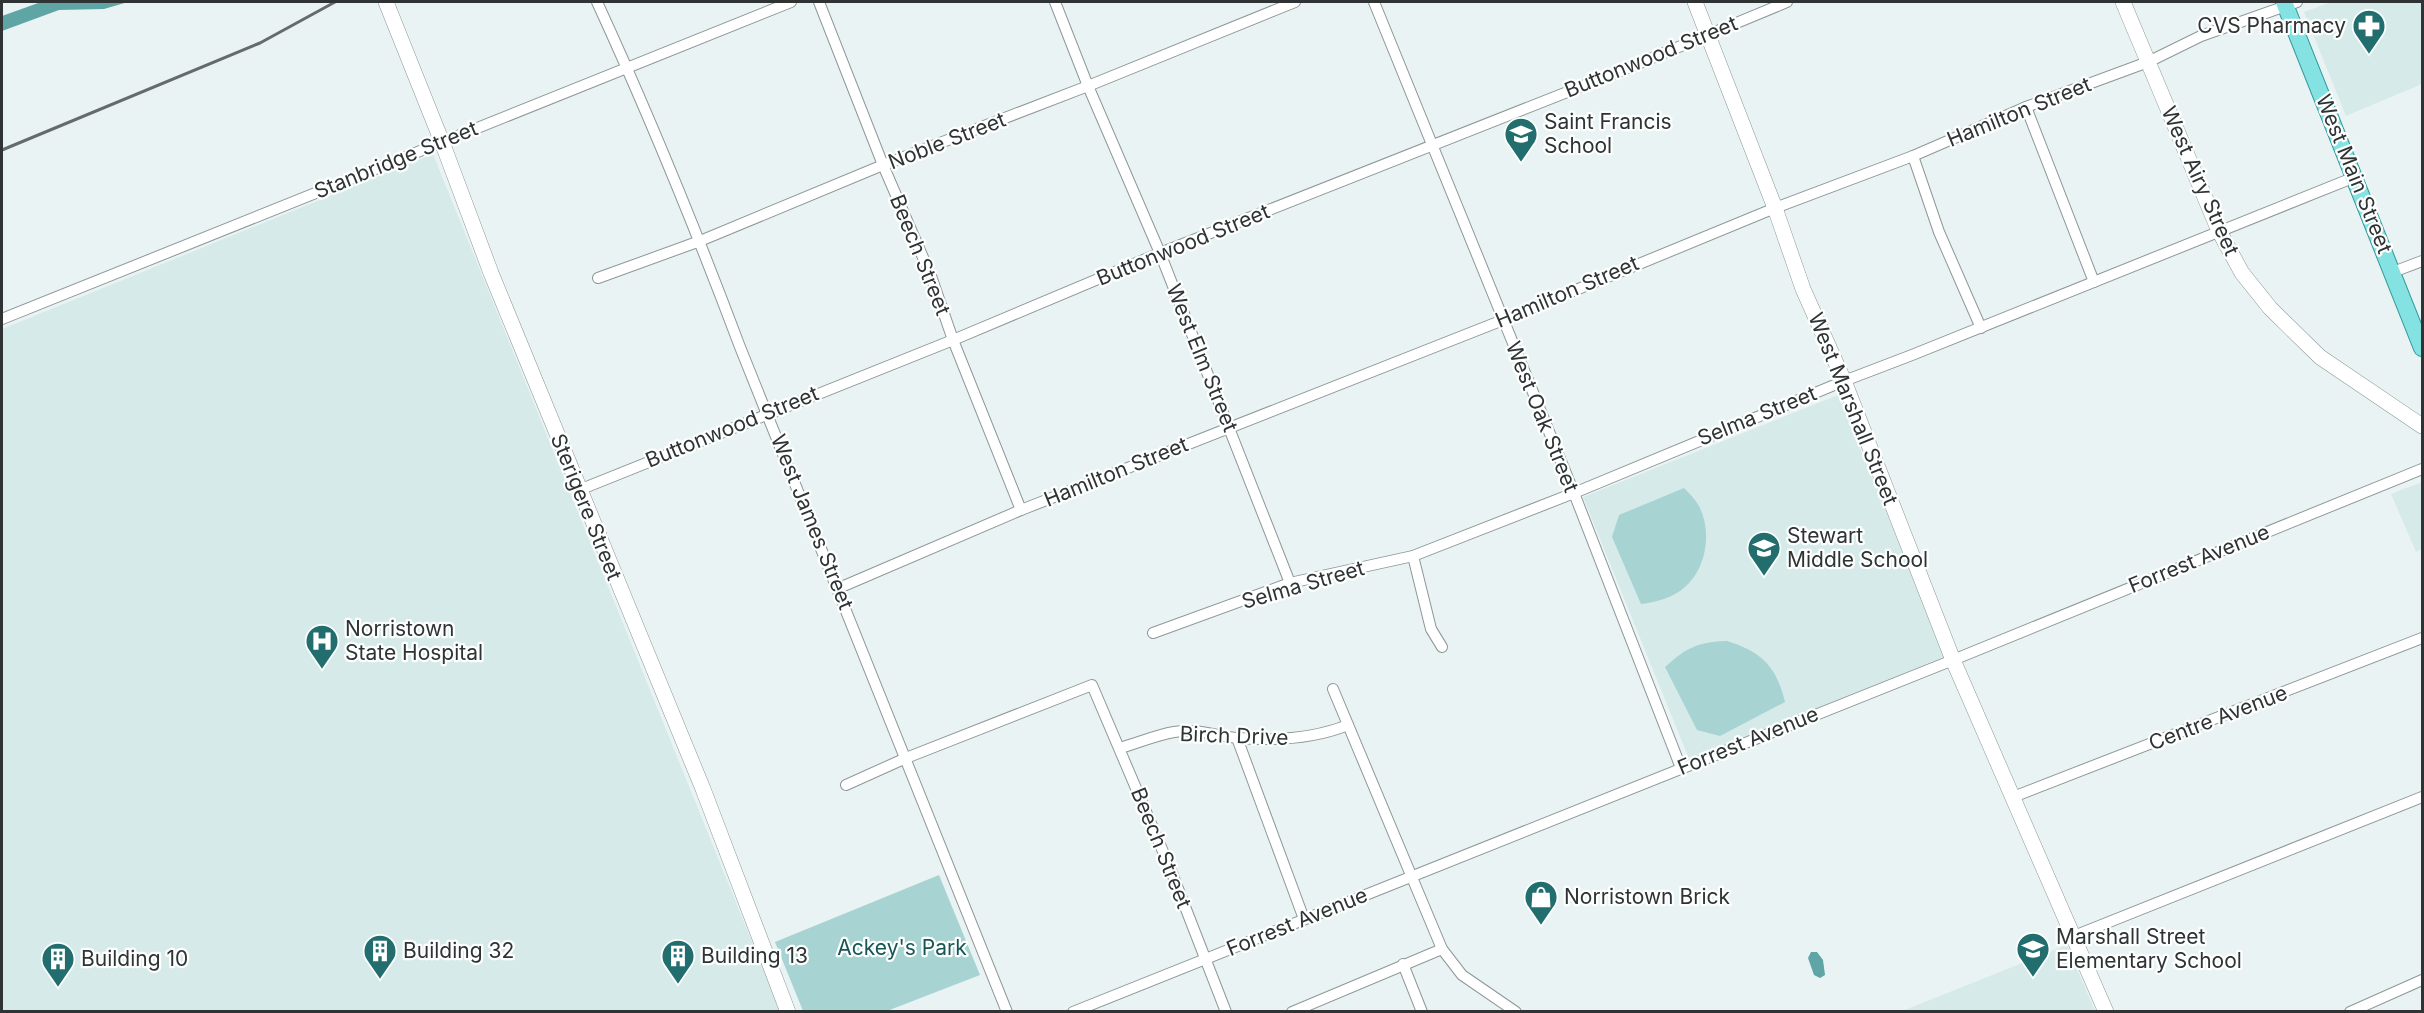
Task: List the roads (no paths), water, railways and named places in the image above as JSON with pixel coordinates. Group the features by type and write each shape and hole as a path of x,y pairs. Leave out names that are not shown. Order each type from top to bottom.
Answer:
{"main road":[{"name":"West Main Street","path":"2289,3 2422,348"}],"street":[{"name":"Sterigere Street","path":"386,2 491,273 703,789 788,1011"},
{"name":"West James Street","path":"597,2 627,67 700,241 1007,1011"},
{"name":"Stanbridge Street","path":"2,319 791,2"},
{"name":"Beech Street","path":"819,2 882,165 931,276 953,340 1021,510"},
{"name":"West Elm Street","path":"1055,2 1088,86 1160,253 1290,584"},
{"name":"Noble Street","path":"598,278 700,241 882,165 1088,86 1295,2"},
{"name":"West Oak Street","path":"1374,2 1574,493 1681,768"},
{"name":"West Marshall Street","path":"1695,2 1709,33 1775,208 1803,289 1844,381 1953,660 2106,1011"},
{"name":"Buttonwood Street","path":"579,490 768,412 953,340 1160,253 1628,69 1787,2"},
{"name":"West Airy Street","path":"2123,2 2219,231 2242,273 2292,332 2320,357 2422,426"},
{"name":"Hamilton Street","path":"838,588 1021,510 1503,320 1775,208 1913,156 2026,106 2148,62 2201,36 2289,3"},
{"path":"2026,106 2094,282"},
{"path":"1913,156 1939,232 1981,328"},
{"name":"Selma Street","path":"1153,633 1290,584 1413,556 2355,177"},
{"path":"2393,272 2422,261"},
{"name":"Forrest Avenue","path":"1073,1011 1953,660 2422,469"},
{"path":"1413,556 1431,629 1442,647"},
{"name":"Centre Avenue","path":"2013,797 2422,638"},
{"name":"Beech Street","path":"906,758 1092,685 1120,748 1226,1011"},
{"path":"1333,689 1442,949 1462,975 1516,1011"},
{"name":"Birch Drive","path":"1120,748 1174,732 1207,731 1237,738 1301,739 1328,733 1348,725"},
{"path":"1237,738 1304,919"},
{"path":"846,785 906,758"},
{"path":"2074,936 2422,797"},
{"path":"1292,1011 1442,949"},
{"path":"1403,964 1422,1011"},
{"path":"2350,1011 2422,980"}],"railway":[{"path":"2,150 260,43 335,2"}],"place":[{"name":"CVS Pharmacy","path":"2369,55"},
{"name":"Saint Francis School","path":"1521,163"},
{"name":"Stewart Middle School","path":"1764,577"},
{"name":"Norristown State Hospital","path":"322,670"},
{"name":"Norristown Brick","path":"1541,926"},
{"name":"Marshall Street Elementary School","path":"2033,978"},
{"name":"Building 32","path":"380,980"},
{"name":"Building 13","path":"678,985"},
{"name":"Building 10","path":"58,988"}],"park label":[{"name":"Ackey's Park","path":"902,948"}]}
